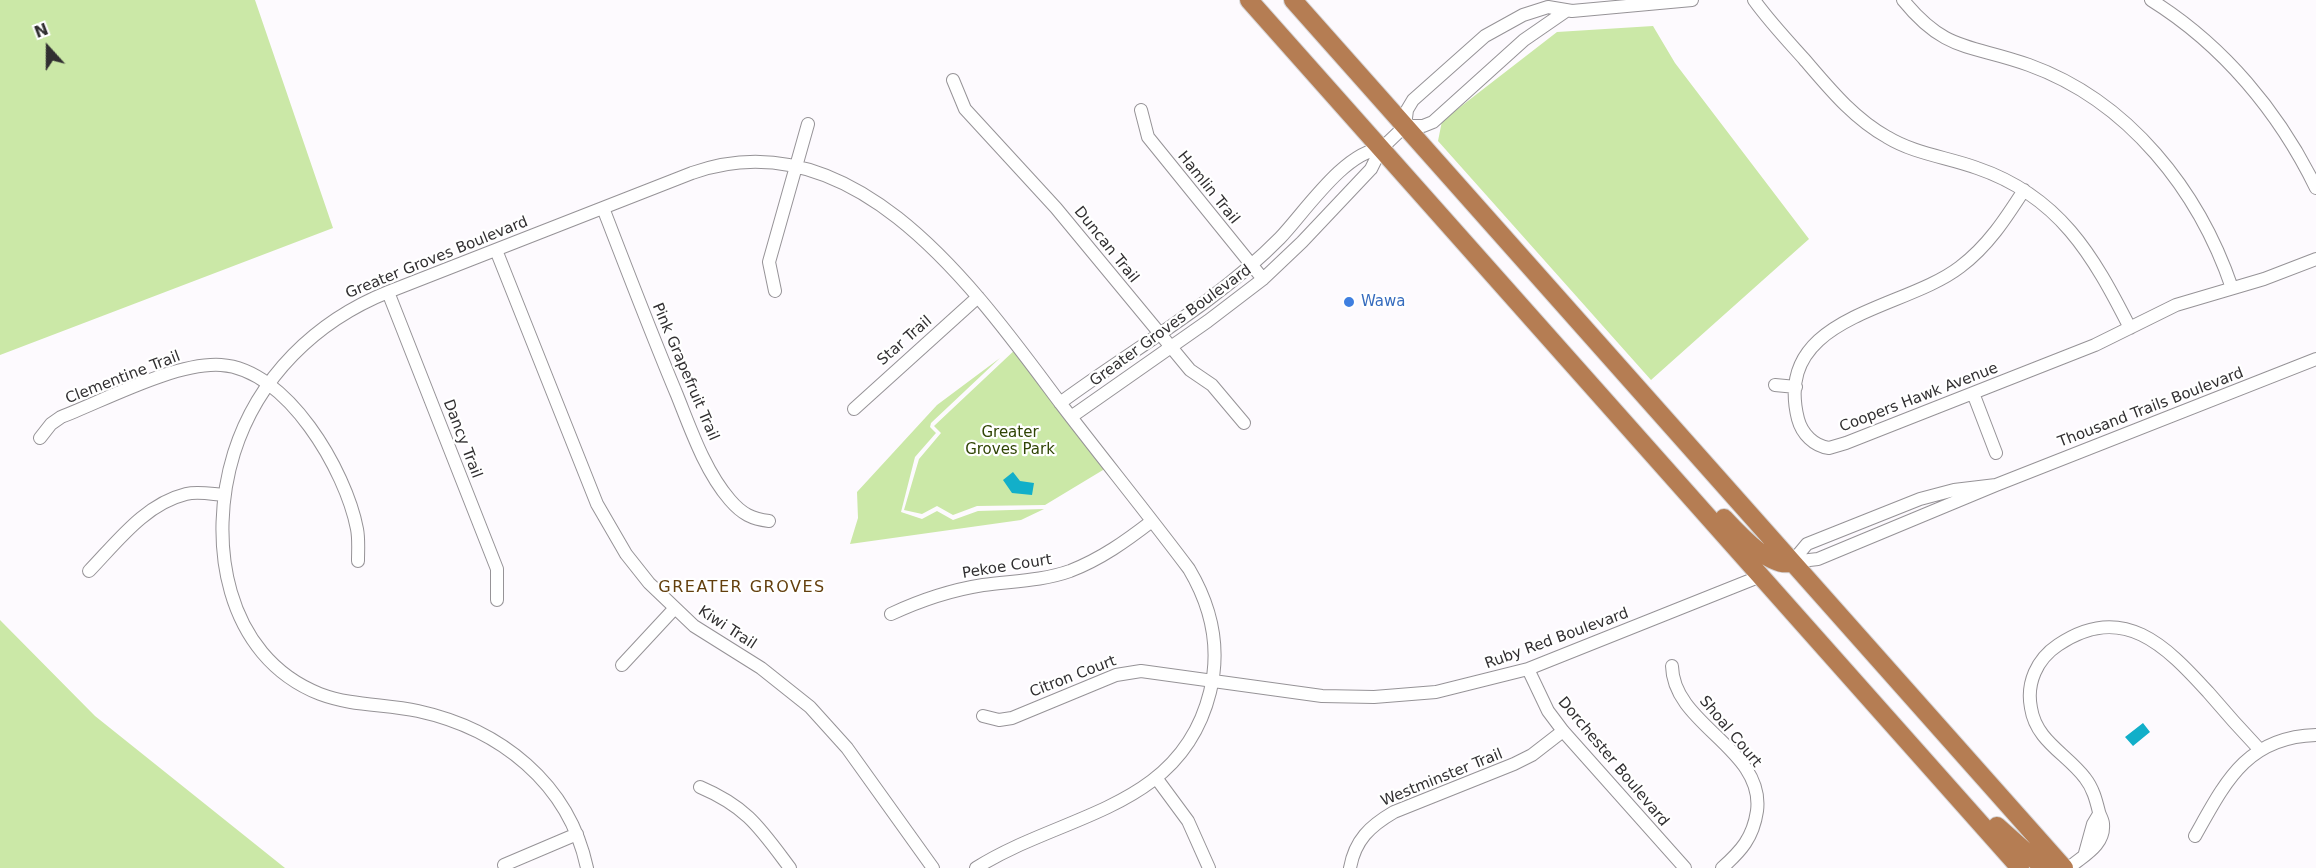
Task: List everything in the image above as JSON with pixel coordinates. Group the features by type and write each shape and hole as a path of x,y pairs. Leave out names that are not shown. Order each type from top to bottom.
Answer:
{"highway":[{"path":"1249,0 2020,868"},
{"path":"1293,0 2064,868"},
{"path":"1603,398 1615,400 1623,406 1724,518 1767,558 1779,564 1792,562"},
{"path":"1874,704 1887,708 1900,717 1999,829 2044,868"}],"street":[{"path":"1566,11 1524,40 1433,122 1423,126 1405,126 1407,110 1413,100 1494,30 1512,19 1548,7 1566,11 1692,0"},
{"path":"1754,0 1840,100 1869,126 1907,148 1977,167 2024,190 2056,214 2084,246 2104,276 2130,328"},
{"path":"1903,0 1921,20 1944,39 2038,69 2078,90 2124,123 2165,164 2184,188 2212,237 2232,288"},
{"path":"2151,0 2210,45 2254,90 2290,140 2316,188"},
{"name":"Duncan Trail","path":"953,80 964,110 1056,208 1190,370 1212,385 1244,423"},
{"name":"Hamlin Trail","path":"1141,110 1148,137 1263,279"},
{"path":"775,291 769,262 808,124"},
{"name":"Greater Groves Boulevard","path":"1071,417 1171,348 1263,279 1302,242 1371,169 1381,149 1405,126"},
{"name":"Greater Groves Boulevard","path":"1060,403 1252,265 1359,155 1381,149"},
{"name":"Greater Groves Boulevard","path":"587,868 577,834 559,801 542,776 516,754 466,726 419,711 363,705 334,699 304,686 276,665 249,634 234,605 222,540 223,495 236,445 268,384 295,351 321,328 360,304 388,291 712,167 751,162 795,166 831,177 863,193 918,237 998,320 1189,569 1207,605 1212,626 1212,681 1204,713 1195,733 1177,758 1157,779 1119,803 1023,842 976,868"},
{"name":"Coopers Hawk Avenue","path":"2024,190 1988,241 1955,271 1931,285 1851,318 1828,331 1806,357 1796,387 1797,411 1802,429 1816,443 1829,448 2095,345 2176,305 2264,279 2316,259"},
{"name":"Pink Grapefruit Trail","path":"603,208 671,381 707,464 730,500 740,510 755,519 769,521"},
{"name":"Kiwi Trail","path":"496,250 597,504 626,554 674,609 716,642 761,668 810,707 847,748 933,868"},
{"name":"Dancy Trail","path":"388,291 497,569 497,600"},
{"name":"Star Trail","path":"854,409 868,393 978,297"},
{"name":"Thousand Trails Boulevard","path":"1792,562 1810,562 1996,485 2316,359"},
{"name":"Clementine Trail","path":"40,438 51,424 61,417 186,369 221,365 233,367 268,384 302,417 324,444 357,526 358,561"},
{"path":"1775,385 1796,387"},
{"path":"1973,393 1996,453"},
{"name":"Thousand Trails Boulevard","path":"1792,562 1807,544 1864,521 1941,493 1996,485"},
{"path":"89,571 136,522 160,504 187,494 223,495"},
{"name":"Pekoe Court","path":"891,614 916,603 959,590 1032,580 1069,571 1110,552 1152,521"},
{"path":"1864,521 1871,538"},
{"name":"Ruby Red Boulevard","path":"1212,681 1304,694 1374,697 1436,692 1528,669 1761,576"},
{"path":"622,665 674,609"},
{"path":"2069,868 2099,843 2104,825 2090,785 2044,738 2030,708 2031,683 2041,661 2055,647 2080,634 2106,628 2123,629 2157,641 2180,661 2260,750"},
{"name":"Shoal Court","path":"1672,666 1673,680 1683,699 1748,773 1757,795 1755,819 1747,843 1722,868"},
{"name":"Dorchester Boulevard","path":"1528,669 1548,711 1563,731 1685,868"},
{"name":"Citron Court","path":"982,716 999,720 1012,718 1116,675 1132,672 1150,671 1212,681"},
{"name":"Westminster Trail","path":"1350,868 1359,840 1379,821 1394,812 1514,764 1532,755 1563,731"},
{"path":"2195,836 2229,778 2240,765 2260,750 2288,739 2316,735"},
{"path":"1157,779 1188,821 1209,868"},
{"path":"700,787 723,797 746,812 790,868"},
{"path":"504,865 577,834"}],"green space":[{"path":"0,0 255,0 333,228 0,355"},
{"path":"1653,26 1675,63 1809,239 1651,380 1438,141 1442,121 1557,32"},
{"name":"Greater Groves Park","path":"1018,347 1108,467 1045,505 977,506 953,515 937,506 922,514 904,510 919,459 941,433 934,426"},
{"path":"1000,358 931,423 930,427 936,433 915,457 901,512 922,519 937,511 953,520 978,511 1044,509 1021,520 850,544 858,518 857,492 937,405"},
{"path":"0,620 95,716 285,868 0,868"}],"water":[{"path":"1013,472 1020,481 1034,483 1032,495 1012,493 1003,480"},
{"path":"2143,723 2150,732 2133,746 2125,737"}],"place":[{"name":"Wawa","path":"1349,302"}],"district":[{"name":"GREATER GROVES","path":"742,588"}]}
